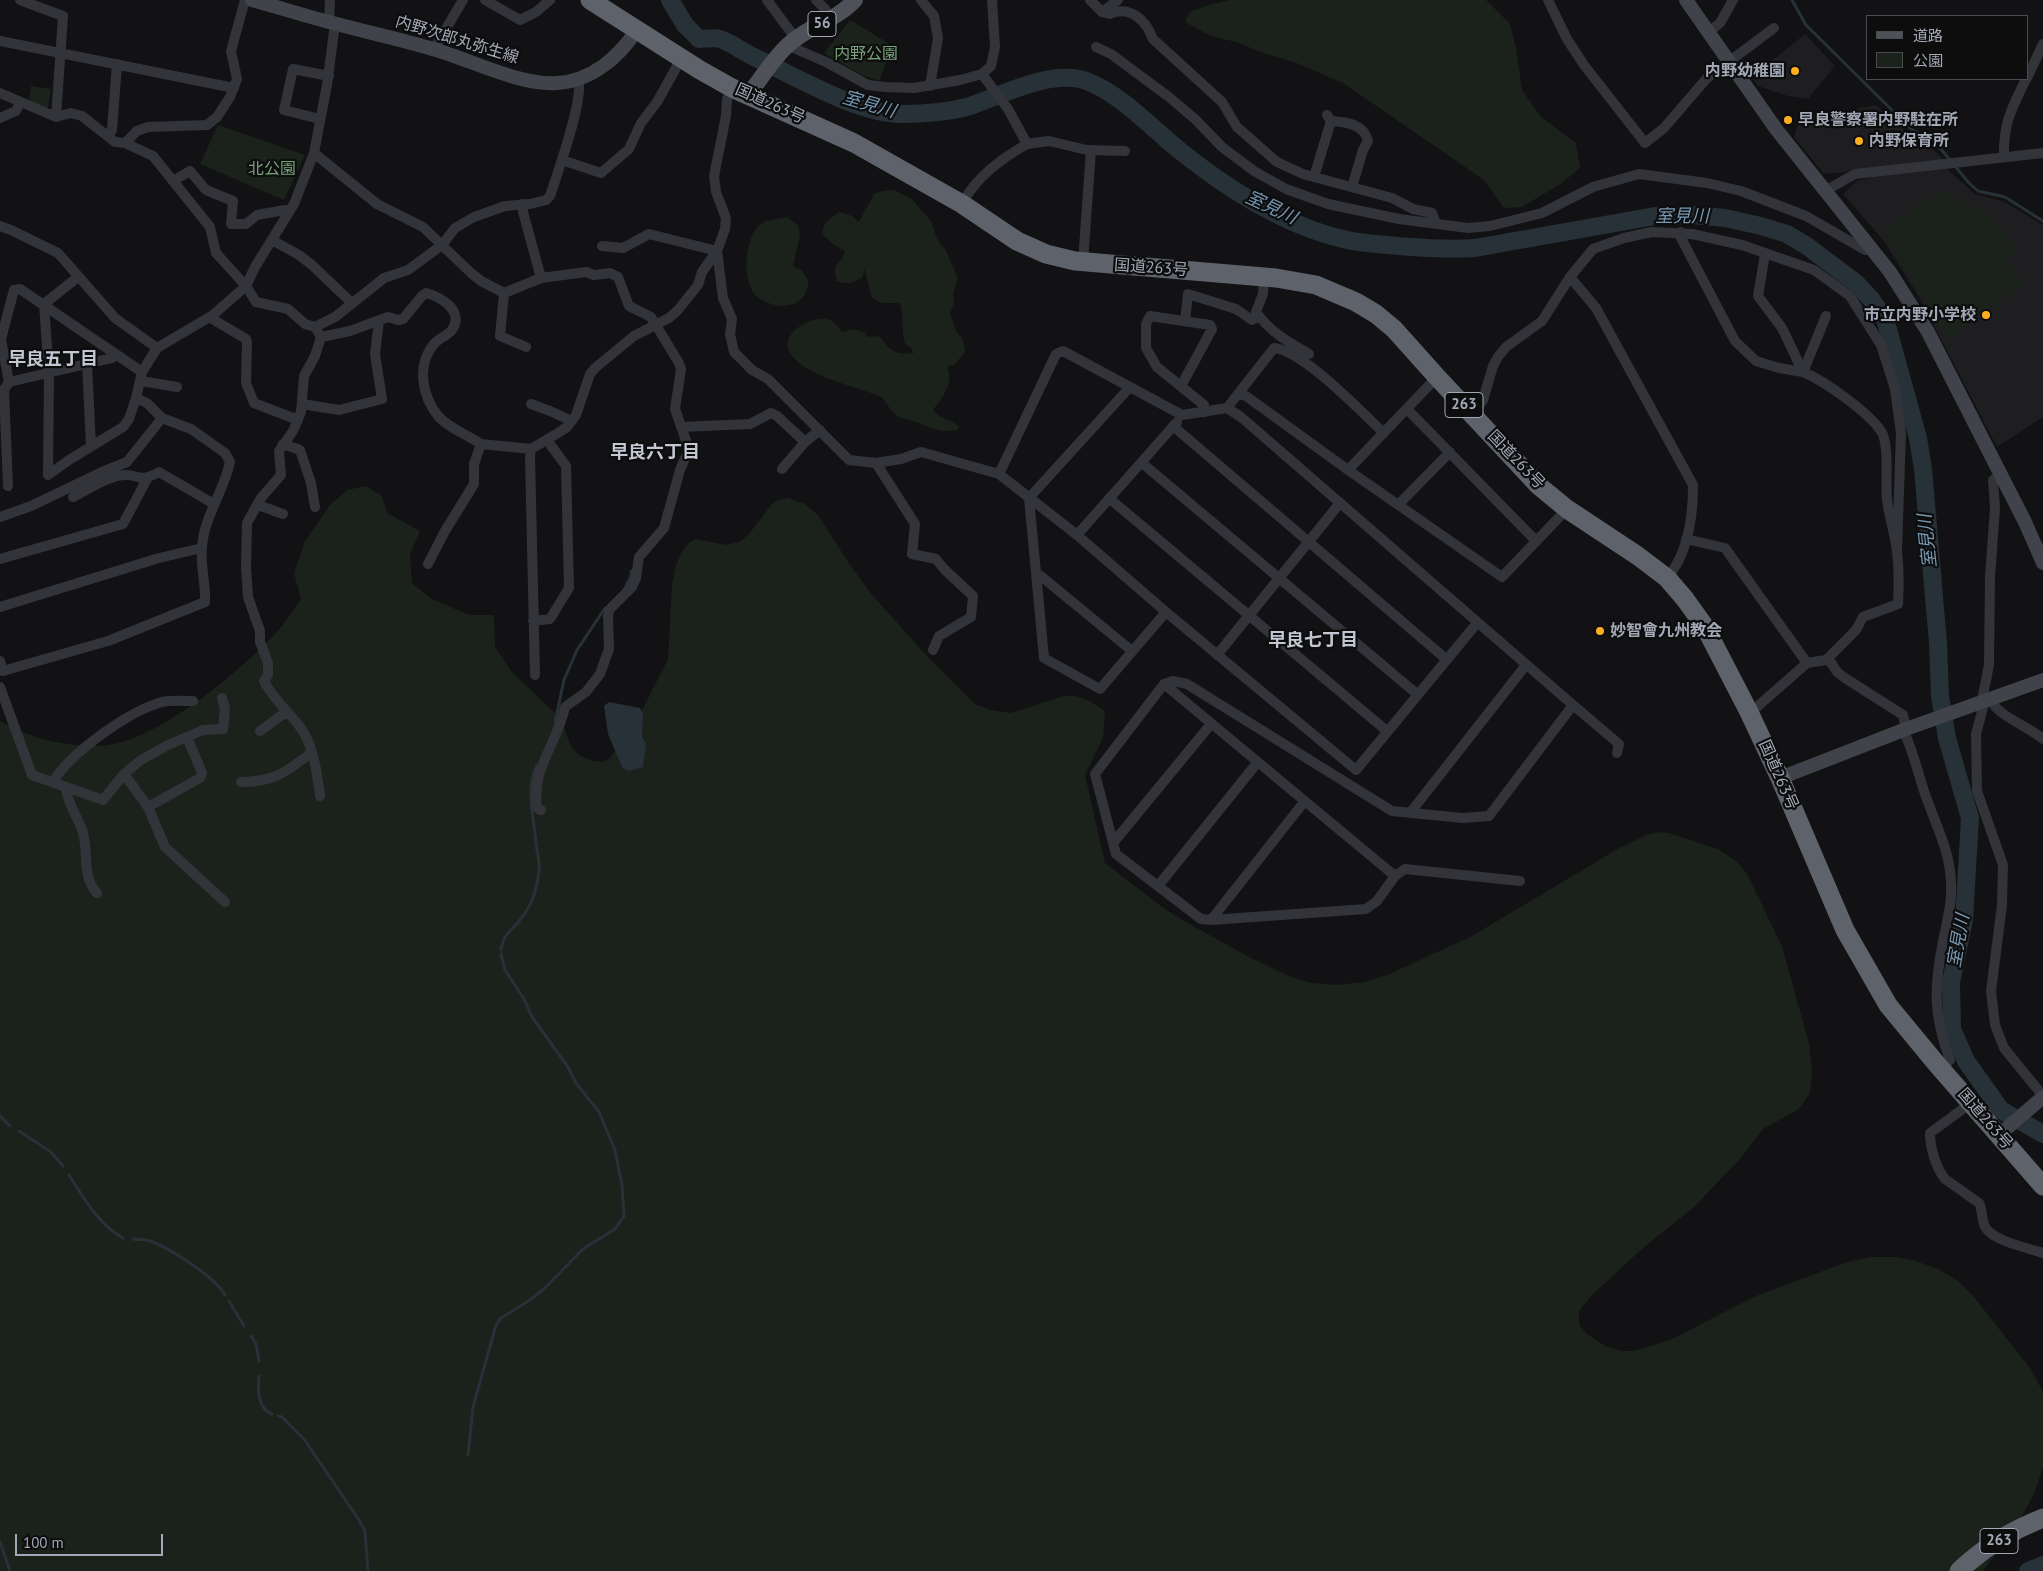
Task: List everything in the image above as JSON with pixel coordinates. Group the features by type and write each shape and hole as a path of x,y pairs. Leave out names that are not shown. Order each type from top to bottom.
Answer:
{"highway":[{"name":"国道263号","path":"590,0 681,59 740,91 854,143 962,204 1017,241 1046,254 1083,262 1264,277 1316,286 1356,302 1376,314 1394,329 1539,486 1567,508 1667,578 1685,599 1705,627 1749,712 1780,778 1845,930 1888,1005 2043,1186"},
{"name":"263","path":"1959,1571 1976,1555 2042,1523"}],"main road":[{"name":"56","path":"740,91 792,42 846,9 855,0"}],"street":[{"path":"20,0 63,16 56,117"},
{"path":"125,143 137,131 148,126 207,125 212,123 234,88 237,79 230,51 245,0"},
{"name":"内野次郎丸弥生線","path":"252,0 434,49 536,82 556,83 578,79 602,67 616,56 636,31"},
{"path":"44,304 49,374 48,475 123,427 129,419 142,377 157,348 209,317 246,286 255,267 289,212 314,153 328,76 332,23 330,0"},
{"path":"434,49 463,0"},
{"path":"486,0 520,20 536,12 550,0"},
{"path":"767,0 792,42 868,85 914,88 982,74 991,66 995,47 992,0"},
{"path":"816,0 825,9 829,20"},
{"path":"921,0 934,16 938,38 930,86"},
{"path":"1090,0 1102,12 1110,14 1119,10 1136,14 1148,26 1153,39 1222,102 1237,127 1276,162 1314,177 1392,198 1413,209 1432,213 1436,223"},
{"path":"1102,12 1118,0"},
{"path":"1548,0 1567,39 1584,65 1645,143 1664,128 1707,78 1774,28"},
{"path":"1686,0 1776,129 1890,272 1928,332 2025,522 2043,563"},
{"path":"1708,33 1720,23 1733,0"},
{"path":"0,41 234,88"},
{"path":"2028,76 2043,44"},
{"path":"1096,47 1111,54 1169,97 1195,119 1222,147 1254,171 1286,189 1328,204 1399,219 1468,228 1490,226 1542,213 1594,187 1639,174 1707,183 1740,192 1806,216 1865,250 1871,248"},
{"path":"562,160 601,173 628,149 641,123 656,102 681,59"},
{"path":"108,136 112,130 117,64"},
{"path":"320,119 284,110 293,69 328,76"},
{"path":"982,74 1008,109 1026,144"},
{"path":"315,327 335,317 384,278 408,270 442,245 455,228 474,217 506,206 546,200 550,196 562,160 580,90 578,79"},
{"path":"2004,157 2007,120 2026,80"},
{"path":"321,337 350,331 388,317 398,320 403,319 426,293 438,296 450,305 455,316 451,331 435,342 426,355 422,380 438,416 446,424 481,444 531,450 567,427 572,421 590,374 595,368 634,336 656,325 678,310 698,285 702,272 718,251 725,229 726,218 716,192 714,176 726,116 727,99 740,91"},
{"path":"0,92 56,117 71,113 82,116 115,142 125,143 153,156 210,227 216,253 246,286 256,302 288,309 305,324 315,327 321,337 316,356 304,376 302,404 298,420 280,451 281,475 261,498 247,523 246,568 248,598 260,631 260,642 268,663 269,670 264,681 273,697 298,724 311,752 320,796"},
{"path":"0,118 16,111 20,102"},
{"path":"1314,177 1329,118 1351,123 1367,135 1368,141 1363,150 1352,187"},
{"path":"962,204 968,192 994,164 1026,144 1049,141 1091,150 1125,151"},
{"path":"1083,262 1091,150"},
{"path":"314,153 377,204 423,226 481,281 504,292 541,278 586,272 594,275 610,273 618,277 628,306 651,318 679,363 681,370 675,409 689,448 680,470 664,528 639,557 636,578 632,587 609,610 609,649 600,674 586,692 565,707 561,724 537,778 535,793 537,808 541,810"},
{"path":"1825,192 1855,174 2043,153"},
{"path":"174,181 190,171 206,190 233,201 231,224 246,224 257,215 285,210 289,212"},
{"path":"523,204 523,212 541,278"},
{"path":"0,226 13,230 58,253 115,318 157,348"},
{"path":"1473,414 1483,400 1492,366 1506,347 1542,321 1570,276 1593,249 1624,238 1652,232 1681,232 1742,245 1814,270 1850,296 1882,345 1895,389 1900,433 1897,550 1898,604 1863,617 1856,630 1828,658 1807,663 1749,712"},
{"path":"1681,232 1681,238 1735,341 1756,361 1778,368 1803,372 1817,378 1859,410 1882,433 1886,463 1886,498 1897,550"},
{"path":"602,246 623,248 649,234 718,251"},
{"path":"272,240 299,255 312,265 352,303"},
{"path":"718,251 723,298 732,319 730,334 734,352 752,370 768,379 849,460 876,463 901,459 921,452 998,474 1077,535 1217,655 1356,770"},
{"path":"1765,254 1758,296 1782,328 1803,372"},
{"path":"1570,276 1596,308 1693,484 1693,512 1686,539 1677,567 1667,578"},
{"path":"44,304 78,277"},
{"path":"1264,277 1263,294 1256,312 1264,324 1282,339 1309,354"},
{"path":"8,486 0,339 14,290 20,289 44,304 115,354 142,377 177,387"},
{"path":"504,292 500,336 526,347"},
{"path":"1185,321 1188,294 1236,309 1252,320 1259,317"},
{"path":"1181,386 1212,330 1210,325 1150,316 1146,324 1146,348 1157,368 1204,405 1205,412"},
{"path":"1803,372 1826,316"},
{"path":"209,317 246,339 246,383 254,403 298,420"},
{"path":"302,404 339,410 382,399 375,354 379,320"},
{"path":"998,474 1056,354 1063,351 1182,415 1226,408 1274,348 1284,349 1307,363 1384,433"},
{"path":"4,388 112,358 115,354"},
{"path":"87,364 91,446"},
{"path":"1348,470 1437,377"},
{"path":"1130,387 1029,498 1044,658 1100,689 1166,612"},
{"path":"1238,394 1246,396 1348,470 1502,577 1567,508"},
{"path":"0,661 2,672 108,641 205,602 202,548 214,504 228,472 230,462 225,454 191,429 162,418 147,403 136,398"},
{"path":"531,404 572,421"},
{"path":"1226,408 1241,417 1619,744 1617,753"},
{"path":"1407,409 1536,541"},
{"path":"681,427 750,424 771,413 777,416 805,442"},
{"path":"1077,535 1142,463 1182,415"},
{"path":"0,517 31,506 127,462 162,418"},
{"path":"1173,426 1446,659"},
{"path":"782,469 805,442 820,430"},
{"path":"533,620 550,619 569,588 566,466 548,440"},
{"path":"283,444 300,450 311,483 315,506"},
{"path":"428,564 445,531 474,484 474,464 481,444"},
{"path":"531,450 535,675"},
{"path":"1399,504 1450,452"},
{"path":"876,463 915,524 912,554 936,559 944,570 973,596 971,617 940,636 933,650"},
{"path":"1142,463 1417,694"},
{"path":"73,497 116,476 131,474 140,479 147,479 159,472 214,504"},
{"path":"2000,475 1993,480 1995,508 1990,577 1989,665 1983,695 1996,709 2034,731 2043,739"},
{"path":"0,559 123,524 147,479"},
{"path":"1110,499 1387,731"},
{"path":"1217,655 1340,503"},
{"path":"258,505 283,514"},
{"path":"1686,539 1725,548 1807,663"},
{"path":"0,607 159,558 202,548"},
{"path":"1036,572 1132,651"},
{"path":"1347,782 1417,694 1477,623"},
{"path":"1828,658 1837,672 1845,678 1903,714 1905,729 1925,792 1947,851 1951,898 1938,969 1936,1006 1942,1040 1950,1060 1940,1068"},
{"path":"1410,813 1526,664"},
{"path":"1780,778 1905,729 2043,680"},
{"path":"1520,881 1405,869 1395,876 1377,901 1366,909 1211,920 1201,919 1116,854 1095,774 1164,684 1173,681 1187,684 1392,811 1463,818 1489,816 1572,705"},
{"path":"1164,684 1256,763 1395,876"},
{"path":"0,687 32,775 103,800 124,774 141,760 203,730 222,728 225,708 222,698"},
{"path":"1988,700 1976,734 1977,791 2002,866 2002,905 1991,991 1995,1025 2004,1048 2043,1096 1999,1135"},
{"path":"53,782 74,757 141,709 164,702 193,701"},
{"path":"260,731 286,712"},
{"path":"1113,843 1211,724"},
{"path":"148,807 200,778 202,773 187,737"},
{"path":"241,782 270,780 311,752"},
{"path":"1158,886 1256,763"},
{"path":"124,774 148,807 165,846 225,902"},
{"path":"66,788 73,812 83,832 84,860 90,886 97,893"},
{"path":"1211,920 1304,802"},
{"path":"1970,1103 1930,1133 1930,1140 1941,1173 1945,1179 1979,1203 1987,1230 1998,1238 2043,1252"}],"shaded area":[{"name":"内野幼稚園","path":"1805,34 1835,66 1808,99 1788,96 1758,86 1751,77"},
{"name":"内野保育所","path":"1876,105 1911,136 1930,146 1945,161 1824,174 1794,137 1803,110 1824,115"},
{"name":"市立内野小学校","path":"1946,168 1975,194 2005,202 2043,225 2043,417 1997,447 1918,295 1883,240 1843,194 1857,181 1883,175"},
{"path":"609,702 640,708 643,714 642,737 646,744 643,767 629,771 623,769 608,734 604,706"}],"green space":[{"path":"1229,0 1486,0 1510,24 1516,48 1522,90 1541,117 1576,143 1580,168 1562,183 1522,207 1504,208 1484,180 1343,83 1294,62 1266,54 1236,42 1211,36 1185,22 1190,12"},
{"name":"内野公園","path":"850,20 893,46 879,81 862,75 824,53"},
{"path":"31,86 51,89 48,108 28,105"},
{"name":"北公園","path":"218,125 305,155 284,200 200,164"},
{"path":"893,190 912,199 931,221 937,239 946,251 958,278 953,295 954,303 950,313 956,331 963,339 965,352 955,364 947,367 949,373 948,384 933,410 939,416 959,426 958,430 937,430 898,417 879,396 817,374 795,360 789,351 788,344 794,331 809,322 825,319 833,322 842,332 853,329 865,332 867,337 879,336 894,351 914,353 905,344 900,303 881,303 872,298 864,268 863,277 857,281 848,283 837,281 835,270 845,251 834,245 823,235 825,224 833,216 840,212 852,216 859,222 874,194"},
{"path":"1944,190 1961,203 1988,212 2017,251 2007,260 2022,284 1947,339 1883,231 1920,204"},
{"path":"787,217 798,225 800,235 793,266 802,271 808,280 808,286 802,298 797,302 783,306 769,303 756,296 748,280 747,257 752,236 757,227 767,221"},
{"path":"366,486 382,496 387,513 420,531 410,554 412,583 430,598 469,615 494,615 495,647 512,672 561,719 571,747 579,755 593,761 603,762 610,758 636,722 668,659 672,584 676,565 683,550 690,542 696,539 726,545 739,542 749,534 772,504 778,500 788,498 805,504 818,515 852,568 873,596 928,657 975,704 991,710 1011,713 1064,696 1076,696 1086,699 1105,711 1103,738 1085,775 1105,863 1166,910 1188,923 1247,956 1291,977 1312,983 1337,985 1364,982 1387,975 1472,936 1621,847 1649,834 1669,833 1720,850 1737,862 1747,874 1782,946 1809,1044 1812,1071 1810,1093 1799,1109 1763,1129 1740,1159 1694,1207 1643,1248 1591,1296 1579,1311 1579,1324 1586,1333 1605,1346 1621,1351 1635,1351 1672,1339 1756,1296 1847,1262 1870,1257 1896,1257 1916,1261 1940,1270 1958,1281 1974,1297 2030,1368 2043,1392 2043,1467 2034,1494 2017,1525 1983,1571 0,1571 0,721 28,734 47,740 94,746 114,744 134,738 156,728 178,714 222,682 261,649 279,629 301,599 294,573 305,541 330,505 347,490"}],"waterway":[{"name":"室見川","path":"670,0 685,25 699,39 720,39 827,93 886,113 919,114 959,109 1044,80 1075,78 1089,82 1115,96 1184,154 1242,195 1306,228 1352,241 1427,248 1475,248 1655,216 1693,215 1725,218 1787,234 1807,246 1856,283 1871,299 1885,319 1918,438 1923,469 1938,643 1940,696 1947,738 1970,818 1964,920 1951,982 1952,1029 1966,1061 2001,1110 2043,1134"},
{"path":"1792,0 1806,25 1911,129 1935,142 1978,191 2005,197 2043,221"},
{"path":"625,588 631,576 631,571"},
{"path":"555,722 564,680 577,650 605,608"},
{"path":"501,950 504,939 529,906 537,882 539,863 531,794 533,774 537,765"},
{"path":"468,1455 473,1407 496,1325 501,1318 544,1289 583,1249 615,1229 624,1216 622,1185 615,1150 599,1112 576,1083 568,1067 532,1017 524,999 505,970 501,954"},
{"path":"0,1116 10,1126"},
{"path":"19,1131 51,1152 63,1166"},
{"path":"69,1175 99,1218 106,1226 123,1238"},
{"path":"133,1239 151,1241 181,1258 203,1272 225,1295"},
{"path":"229,1301 244,1326"},
{"path":"251,1336 256,1344 259,1361"},
{"path":"259,1376 261,1403 272,1414"},
{"path":"278,1416 282,1417 304,1439 359,1520 365,1531 368,1571"},
{"path":"0,1542 10,1571"},
{"name":"室見川","path":"2028,1571 2043,1565"}],"place":[{"name":"内野幼稚園","path":"1795,71"},
{"name":"早良警察署内野駐在所","path":"1788,120"},
{"name":"内野保育所","path":"1859,141"},
{"name":"市立内野小学校","path":"1986,315"},
{"name":"妙智會九州教会","path":"1600,631"}],"district":[{"name":"早良五丁目","path":"53,360"},
{"name":"早良六丁目","path":"655,453"},
{"name":"早良七丁目","path":"1313,641"}]}
